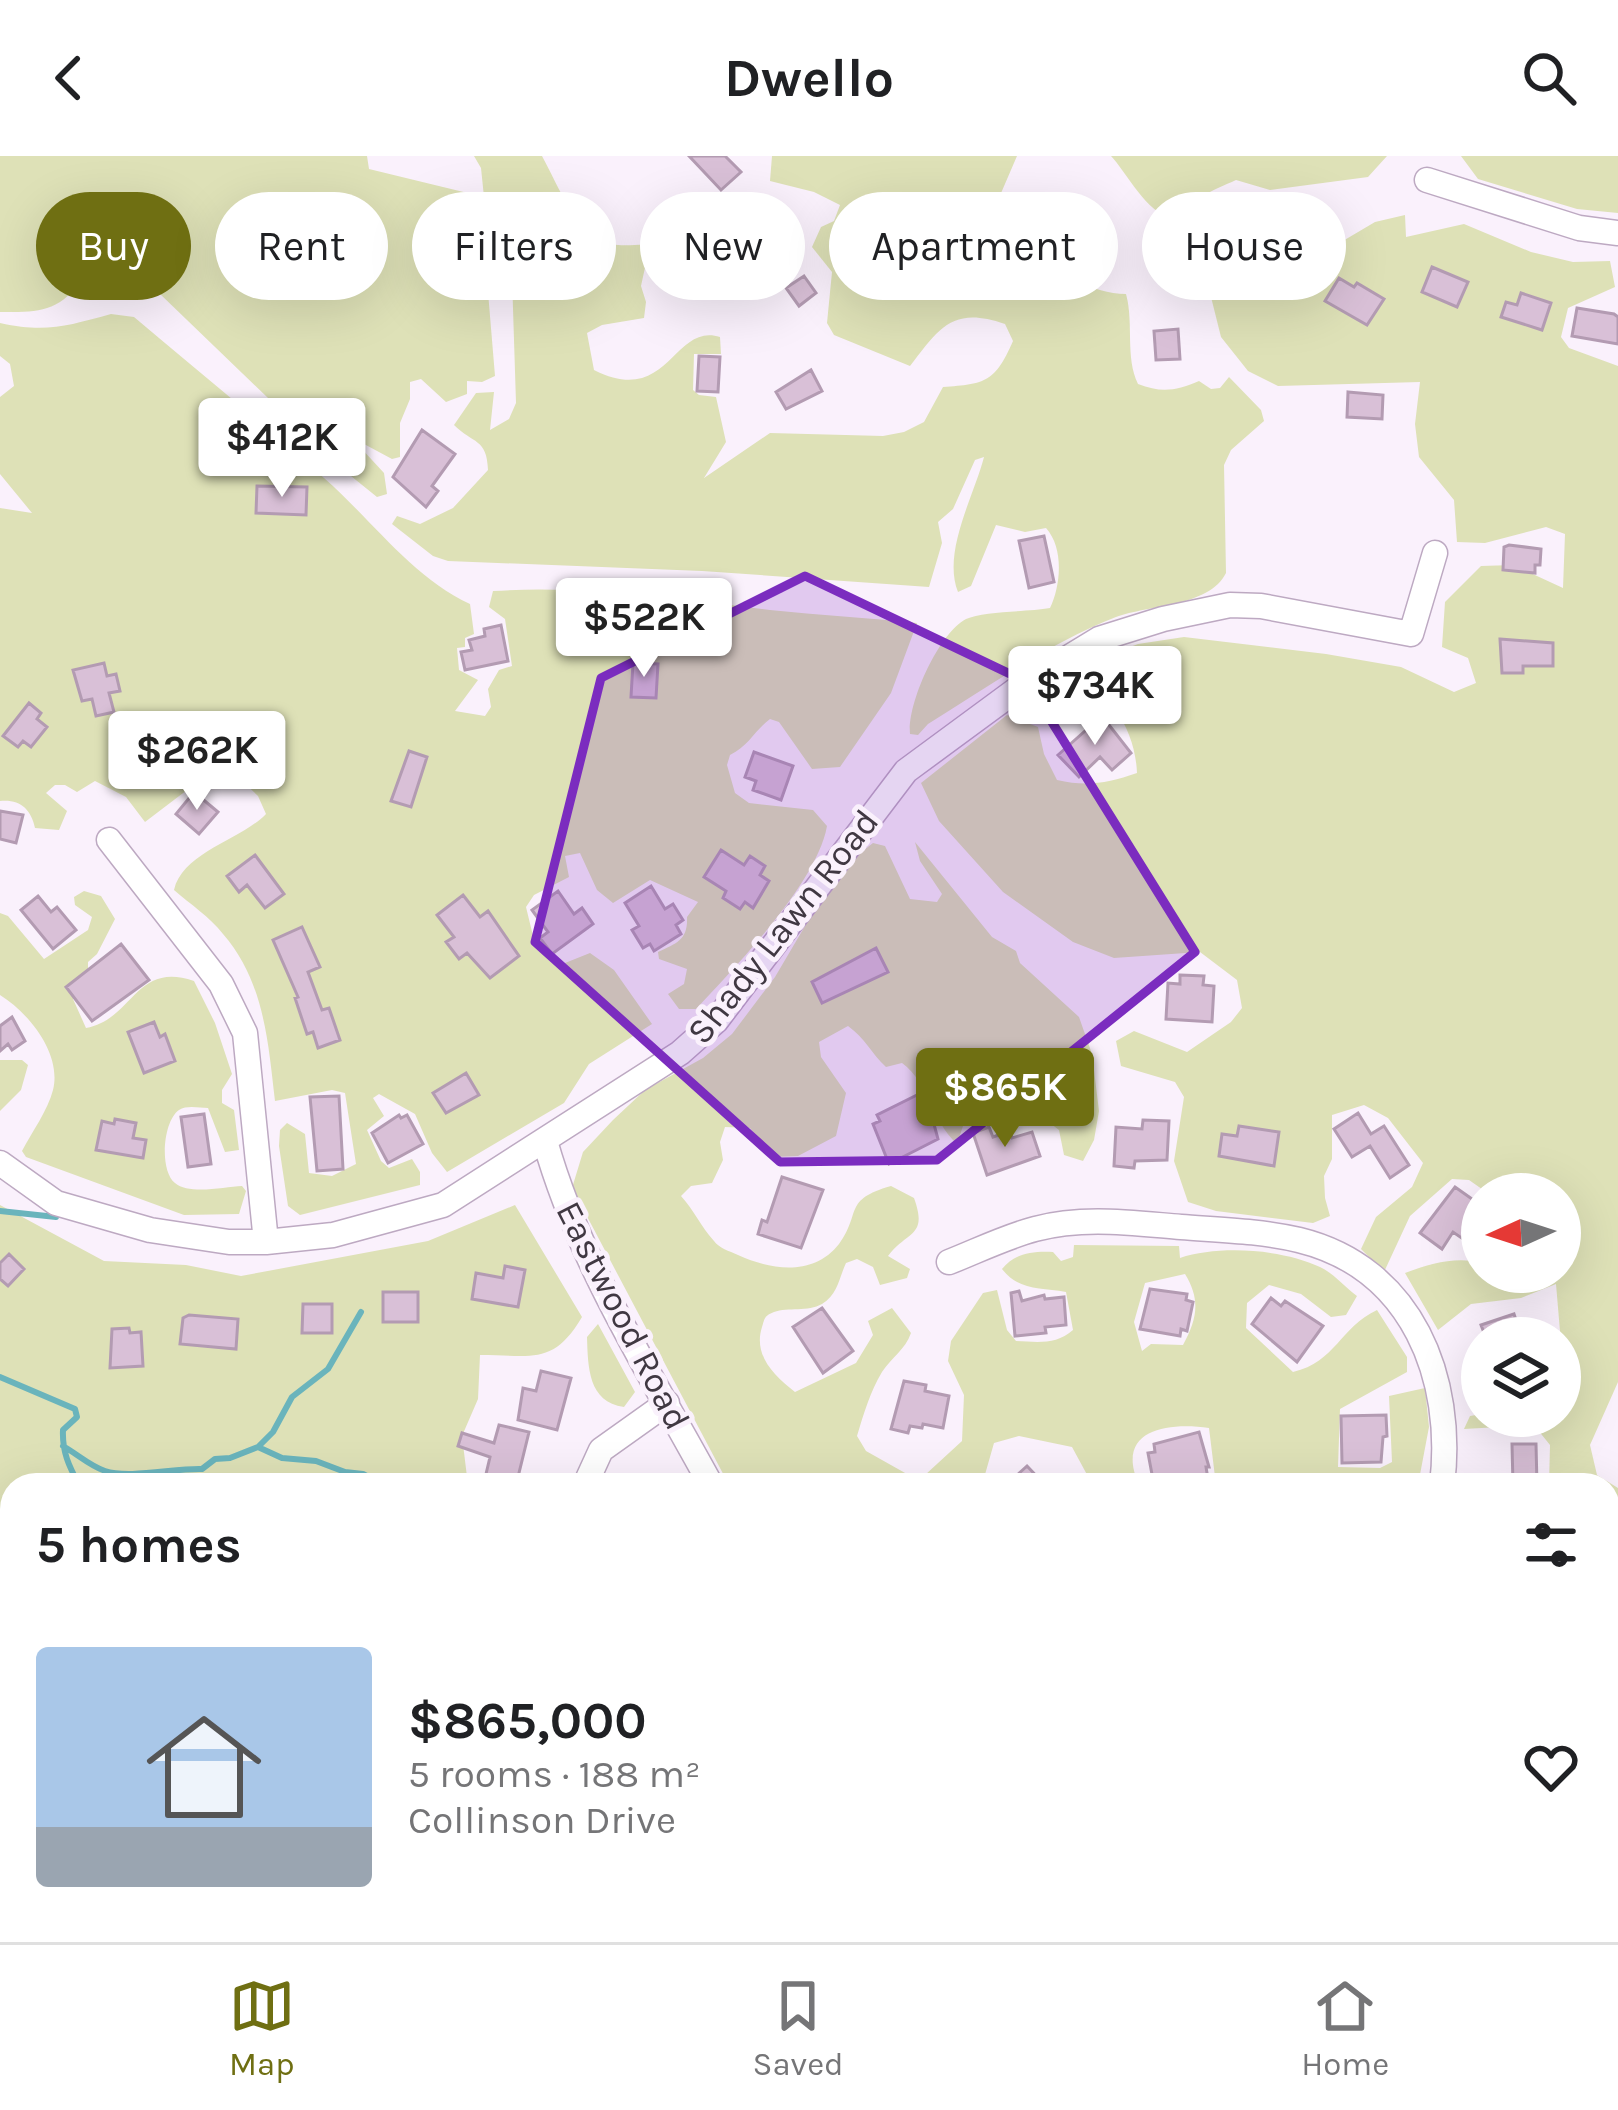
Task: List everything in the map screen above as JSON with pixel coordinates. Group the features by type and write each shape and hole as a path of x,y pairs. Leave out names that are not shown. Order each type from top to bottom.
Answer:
{"street":[{"path":"1427,179 1579,228 1618,233"},
{"name":"Shady Lawn Road","path":"0,1163 56,1203 189,1238 266,1242 333,1234 443,1205 680,1053 716,1021 906,771 1020,687 1099,639 1227,605 1261,606 1411,634 1435,553"},
{"path":"109,840 221,984 245,1033 266,1242"},
{"name":"Eastwood Road","path":"545,1141 564,1199 705,1473"},
{"path":"949,1262 1034,1229 1082,1221 1303,1240 1348,1261 1382,1287 1413,1321 1430,1354 1445,1417 1443,1473"},
{"path":"590,1473 601,1450 667,1403"}],"highlighted area":[{"path":"805,576 1027,682 1195,952 937,1160 780,1162 535,942 601,678"}],"green space":[{"path":"0,156 367,156 369,169 463,192 412,192 412,300 489,300 495,376 482,382 467,381 467,394 446,402 421,379 410,382 410,399 400,423 400,457 392,459 364,444 360,447 384,473 387,494 377,497 315,447 336,442 341,436 338,432 293,422 166,300 191,300 191,192 36,192 36,300 63,300 35,311 0,312"},
{"path":"474,156 542,156 561,192 483,192 481,168"},
{"path":"772,156 1017,156 1001,192 829,192 829,200 770,181"},
{"path":"1111,156 1387,156 1368,177 1270,190 1236,180 1210,192 1141,195"},
{"path":"1461,156 1618,156 1618,213 1577,209 1478,179"},
{"path":"1405,215 1406,237 1464,224 1531,252 1573,262 1610,261 1615,287 1568,308 1561,337 1569,348 1618,366 1618,1382 1590,1445 1597,1473 1549,1473 1550,1445 1544,1437 1581,1437 1581,1317 1559,1317 1557,1293 1581,1293 1581,1173 1461,1173 1461,1180 1452,1179 1410,1216 1384,1272 1361,1249 1376,1217 1412,1187 1423,1163 1388,1118 1364,1105 1332,1115 1332,1159 1324,1176 1330,1216 1313,1223 1216,1211 1188,1202 1174,1161 1184,1097 1175,1082 1121,1066 1116,1041 1134,1031 1187,1052 1231,1022 1242,1008 1237,980 1200,952 1114,958 1073,942 1003,892 939,821 921,783 1007,715 1038,727 1057,780 1097,783 1137,773 1126,727 1080,666 1138,644 1184,637 1326,654 1401,667 1454,692 1476,683 1468,658 1442,647 1445,602 1481,566 1513,565 1563,588 1565,534 1546,527 1485,543 1457,542 1454,500 1419,457 1415,424 1420,382 1278,386 1248,371 1221,337 1212,300 1346,300 1346,239 1375,222"},
{"path":"829,223 829,268 812,247 821,227"},
{"path":"616,244 640,245 644,318 602,325 587,333 594,370 619,379 639,379 691,341 720,337 721,354 694,354 693,390 716,397 726,442 704,478 770,433 883,436 904,432 924,422 943,387 979,382 994,373 1013,341 1005,324 960,319 930,340 910,366 834,335 827,323 829,300 1118,300 1118,293 1126,294 1138,384 1168,390 1199,381 1211,389 1220,388 1229,377 1261,410 1264,421 1231,450 1224,465 1226,573 1218,584 1192,599 1116,617 1067,639 928,724 918,735 910,734 914,705 926,671 955,627 974,616 1050,608 1057,589 1058,556 1046,528 1025,532 996,525 971,586 958,592 954,576 957,542 984,457 975,460 953,509 938,522 942,543 929,587 702,571 448,561 433,556 392,524 397,516 420,524 453,508 488,470 482,447 454,425 476,393 494,392 490,430 509,419 516,403 513,300 616,300"},
{"path":"111,314 134,317 324,478 411,564 470,604 474,634 465,638 465,647 457,648 459,670 478,680 455,711 485,716 491,707 488,689 499,670 512,666 505,619 489,607 493,591 597,591 917,623 891,693 840,767 812,769 779,722 770,719 730,755 727,765 735,793 749,803 813,810 827,826 792,898 696,1009 679,1009 668,994 684,984 687,969 659,959 658,952 683,936 687,917 698,902 650,880 613,903 597,890 580,853 565,856 569,877 534,895 526,907 534,940 552,963 590,953 614,970 652,1024 589,1064 564,1103 447,1172 432,1153 415,1114 379,1094 373,1098 384,1116 367,1130 381,1161 389,1168 412,1159 420,1172 420,1185 300,1215 288,1206 279,1146 280,1130 287,1123 305,1134 309,1173 332,1176 356,1164 345,1093 332,1090 275,1101 262,1013 247,971 218,928 174,890 200,856 266,814 258,796 237,776 191,787 145,822 126,797 95,781 77,792 55,785 46,793 67,811 59,830 35,828 24,807 0,801 0,508 32,513 0,474 0,397 14,386 10,364 0,356 0,323 56,327"},
{"path":"915,842 992,937 1016,951 1020,963 1079,1017 1092,1054 1099,1111 1094,1140 1083,1161 1064,1155 1059,1130 1036,1117 1012,1113 963,1126 957,1144 919,1081 902,1063 886,1067 848,1026 819,1042 821,1057 846,1093 836,1136 798,1156 772,1157 750,1128 725,1127 720,1142 723,1160 712,1183 691,1186 681,1196 719,1246 778,1267 804,1266 829,1255 846,1233 859,1202 876,1191 891,1186 914,1198 917,1227 888,1256 910,1269 907,1278 880,1285 873,1267 857,1259 846,1263 827,1300 811,1308 767,1316 760,1337 763,1356 773,1372 795,1392 856,1363 873,1335 868,1321 892,1308 911,1333 878,1380 857,1436 866,1451 905,1473 723,1473 572,1188 583,1152 645,1090 703,1058 732,1034 775,977 838,870 873,843 885,846 910,899 937,902 942,894 920,861"},
{"path":"84,891 101,896 115,919 88,962 88,975 73,999 86,1028 115,1014 147,985 174,977 194,981 215,1023 232,1074 222,1090 222,1103 234,1110 239,1150 225,1152 208,1108 189,1107 179,1110 169,1124 165,1157 170,1177 181,1187 242,1186 246,1191 239,1214 184,1215 26,1157 22,1151 53,1090 53,1062 41,1036 0,995 0,913 8,916 44,959 88,930 92,917 75,905 74,897"},
{"path":"0,1060 22,1060 28,1065 21,1090 0,1111"},
{"path":"0,1205 104,1261 186,1265 241,1276 428,1241 515,1205 582,1317 551,1351 527,1356 480,1355 478,1399 462,1436 467,1473 0,1473"},
{"path":"1074,1245 1179,1246 1180,1258 1213,1251 1269,1253 1320,1267 1357,1296 1346,1315 1331,1317 1301,1294 1269,1285 1247,1303 1246,1328 1293,1372 1319,1360 1354,1325 1377,1310 1407,1357 1407,1372 1340,1409 1338,1467 1380,1468 1392,1462 1389,1396 1425,1388 1429,1427 1420,1473 1215,1473 1209,1428 1193,1426 1162,1429 1139,1441 1134,1452 1135,1473 1086,1473 1072,1447 1019,1436 994,1443 985,1473 927,1473 962,1441 964,1395 948,1361 951,1341 983,1293 997,1290 1007,1330 1016,1341 1039,1342 1067,1335 1073,1330 1066,1292 1031,1287 1002,1269 1013,1259 1032,1253 1053,1252 1061,1261 1073,1257","holes":["1185,1274 1195,1310 1183,1345 1151,1344 1142,1351 1134,1322 1145,1283"]},
{"path":"1461,1260 1461,1293 1534,1293 1471,1304 1438,1330 1405,1273"},
{"path":"598,1324 635,1392 624,1407 603,1398 592,1381 587,1337"}],"building":[{"path":"689,156 725,156 741,172 721,190"},
{"path":"1432,267 1468,282 1457,307 1422,292"},
{"path":"805,277 816,293 799,306 795,300 805,300"},
{"path":"1346,282 1354,287 1357,283 1384,299 1367,325 1325,301 1346,300"},
{"path":"1521,293 1551,303 1542,330 1501,317 1506,302 1517,305"},
{"path":"1577,308 1618,317 1618,344 1572,336"},
{"path":"1178,329 1180,359 1156,360 1154,331"},
{"path":"699,356 720,357 718,392 697,391"},
{"path":"811,370 822,391 786,409 776,392"},
{"path":"1348,392 1383,395 1382,419 1347,417"},
{"path":"422,430 455,454 432,486 438,491 426,507 393,477"},
{"path":"257,486 307,487 306,515 256,513"},
{"path":"1044,536 1054,582 1029,588 1019,541"},
{"path":"1504,547 1541,549 1535,573 1503,570"},
{"path":"501,625 508,661 465,670 461,652 472,650 469,640"},
{"path":"1500,639 1553,643 1553,666 1523,666 1523,673 1502,673"},
{"path":"104,663 107,676 116,674 120,691 109,693 114,712 96,716 92,699 82,701 73,670"},
{"path":"633,663 658,664 656,698 631,697"},
{"path":"29,703 47,727 31,747 23,741 18,747 3,736"},
{"path":"1102,716 1131,753 1112,770 1100,757 1079,777 1058,755"},
{"path":"409,751 427,757 411,807 391,801"},
{"path":"754,752 793,766 781,800 753,790 756,781 745,777"},
{"path":"194,792 218,812 199,834 176,814"},
{"path":"0,811 23,815 16,843 0,839"},
{"path":"721,850 744,865 750,856 765,866 760,875 769,881 753,908 745,902 740,909 723,898 726,891 704,877"},
{"path":"255,855 284,894 265,908 247,885 239,892 227,876"},
{"path":"651,886 665,909 673,904 683,920 676,925 681,934 654,951 650,944 643,948 632,930 639,926 625,903"},
{"path":"558,891 574,914 582,908 593,924 552,954 540,938 548,932 532,910"},
{"path":"463,895 480,917 488,911 519,956 490,978 467,953 459,959 446,942 454,937 437,915"},
{"path":"38,896 51,912 57,907 76,930 53,949 21,910"},
{"path":"302,927 320,967 308,972 322,1010 329,1008 340,1040 318,1048 313,1032 307,1034 298,997 273,940"},
{"path":"121,944 149,980 92,1021 66,987"},
{"path":"876,948 888,972 822,1003 812,982"},
{"path":"1180,975 1204,976 1203,985 1214,986 1212,1022 1166,1019 1168,983 1180,984"},
{"path":"12,1017 25,1041 0,1051 0,1026"},
{"path":"154,1022 160,1037 165,1034 175,1061 144,1073 128,1032"},
{"path":"466,1073 479,1095 446,1113 433,1093"},
{"path":"919,1094 925,1108 929,1106 938,1139 889,1164 873,1124 880,1121 877,1115"},
{"path":"339,1096 343,1169 317,1171 310,1097"},
{"path":"1358,1113 1371,1134 1384,1126 1409,1165 1390,1178 1370,1146 1352,1157 1334,1129"},
{"path":"204,1114 211,1164 188,1167 181,1117"},
{"path":"399,1115 407,1115 423,1144 388,1163 372,1133"},
{"path":"115,1119 136,1123 133,1138 146,1140 143,1158 96,1150 102,1121 114,1124"},
{"path":"1143,1120 1169,1121 1167,1160 1135,1161 1134,1168 1114,1166 1116,1127 1142,1129"},
{"path":"1239,1126 1279,1132 1274,1166 1219,1156 1222,1134 1237,1136"},
{"path":"989,1127 993,1137 1010,1131 1012,1138 1032,1132 1040,1156 987,1175 973,1133"},
{"path":"782,1177 823,1190 801,1248 758,1234 762,1220 767,1222"},
{"path":"1455,1187 1461,1191 1461,1238 1453,1232 1442,1249 1420,1233"},
{"path":"9,1254 24,1269 8,1286 0,1279 0,1263"},
{"path":"505,1266 525,1270 518,1307 472,1299 476,1273 503,1278"},
{"path":"1150,1289 1187,1294 1186,1300 1193,1302 1187,1331 1181,1329 1180,1336 1140,1329"},
{"path":"1019,1291 1022,1301 1044,1295 1045,1299 1064,1297 1066,1325 1045,1327 1046,1333 1015,1336 1011,1293"},
{"path":"383,1292 418,1292 418,1322 383,1322"},
{"path":"1271,1298 1281,1306 1285,1301 1323,1326 1297,1362 1252,1324"},
{"path":"303,1304 332,1304 332,1333 302,1333"},
{"path":"822,1308 853,1351 823,1373 793,1327"},
{"path":"183,1318 238,1319 236,1349 180,1344"},
{"path":"129,1328 130,1333 141,1332 143,1366 110,1368 112,1329"},
{"path":"541,1371 571,1378 557,1430 518,1420 523,1388 536,1391"},
{"path":"904,1381 949,1396 943,1428 923,1424 922,1428 910,1426 908,1433 891,1429"},
{"path":"1386,1415 1381,1462 1342,1463 1341,1416"},
{"path":"499,1425 529,1432 519,1473 486,1473 490,1457 458,1446 462,1433 494,1443"},
{"path":"1199,1432 1207,1473 1152,1473 1148,1453 1155,1452 1154,1444"},
{"path":"1512,1444 1536,1444 1537,1473 1513,1473"}],"waterway":[{"path":"0,1211 56,1217"},
{"path":"141,1473 202,1469 215,1459 258,1447 273,1432 292,1397 328,1369 361,1312"},
{"path":"0,1377 75,1409 77,1417 63,1430 73,1473"},
{"path":"63,1446 99,1469 115,1473"},
{"path":"258,1447 282,1458 316,1461 354,1473"}]}
